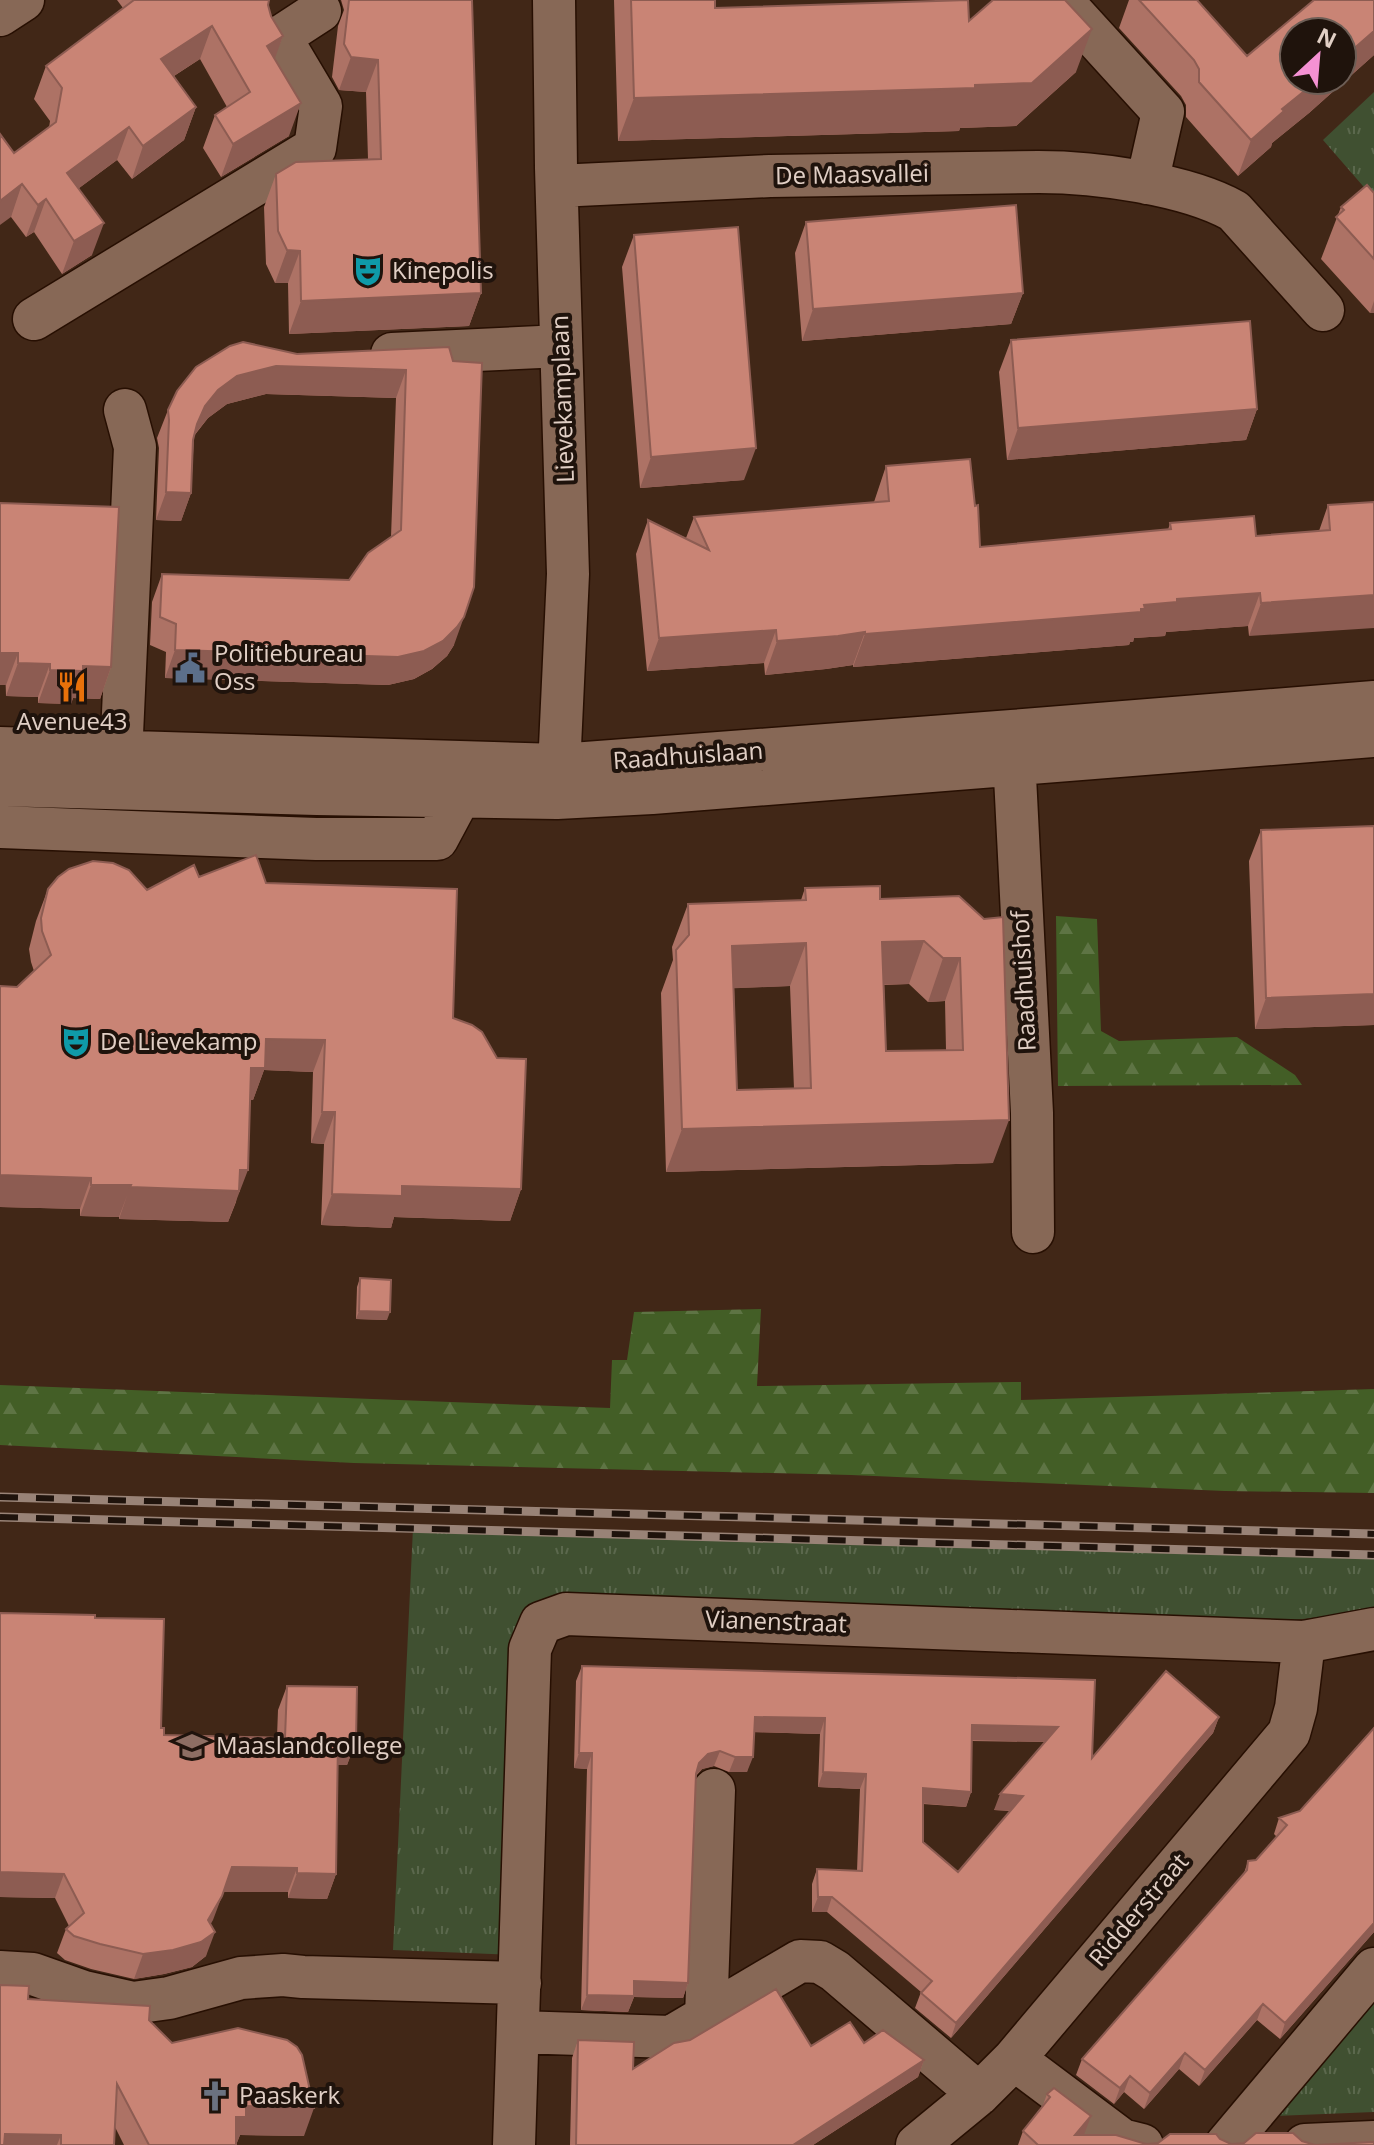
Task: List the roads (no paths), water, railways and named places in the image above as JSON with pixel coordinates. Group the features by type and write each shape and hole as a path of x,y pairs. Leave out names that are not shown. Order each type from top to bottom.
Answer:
{"street":[{"name":"Lievekamplaan","path":"554,0 568,574 558,782"},
{"path":"1061,0 1163,112 1147,183"},
{"path":"34,319 315,148 321,106 280,37 320,11"},
{"name":"De Maasvallei","path":"557,186 770,176 1039,172 1072,172 1147,183 1217,202 1234,211 1323,310"},
{"path":"348,356 561,346"},
{"path":"120,771 135,447 125,410"},
{"name":"Raadhuislaan","path":"0,785 120,771 558,782 652,793 1374,702"},
{"name":"Raadhuislaan","path":"1014,748 1374,736"},
{"name":"Raadhuislaan","path":"0,748 120,771 460,796 558,782"},
{"name":"Raadhuishof","path":"1014,748 1017,860 1032,1113 1033,1232"},
{"path":"0,827 316,839 437,839 460,796"},
{"name":"Vianenstraat","path":"514,2145 530,1649 541,1623 566,1614 1304,1642 1374,1629"},
{"name":"Ridderstraat","path":"917,2145 979,2094 1014,2059 1289,1733 1296,1708 1304,1642"},
{"path":"706,2017 714,1790"},
{"path":"518,2032 671,2037 800,1961 820,1962 835,1971 979,2094"},
{"path":"1226,2145 1374,1969"},
{"path":"0,1972 33,1974 84,1992 133,2003 169,1998 241,1978 283,1975 520,1983"},
{"path":"1014,2059 1122,2140 1142,2145"},
{"path":"1305,2145 1374,2142"}],"railway":[{"path":"0,1497 1374,1534"},
{"path":"0,1517 1374,1555"}],"place":[{"name":"Kinepolis","path":"368,271"},
{"name":"Politiebureau Oss","path":"190,668"},
{"name":"Avenue43","path":"72,687"},
{"name":"De Lievekamp","path":"76,1042"},
{"name":"Maaslandcollege","path":"192,1746"},
{"name":"Paaskerk","path":"215,2096"}]}
